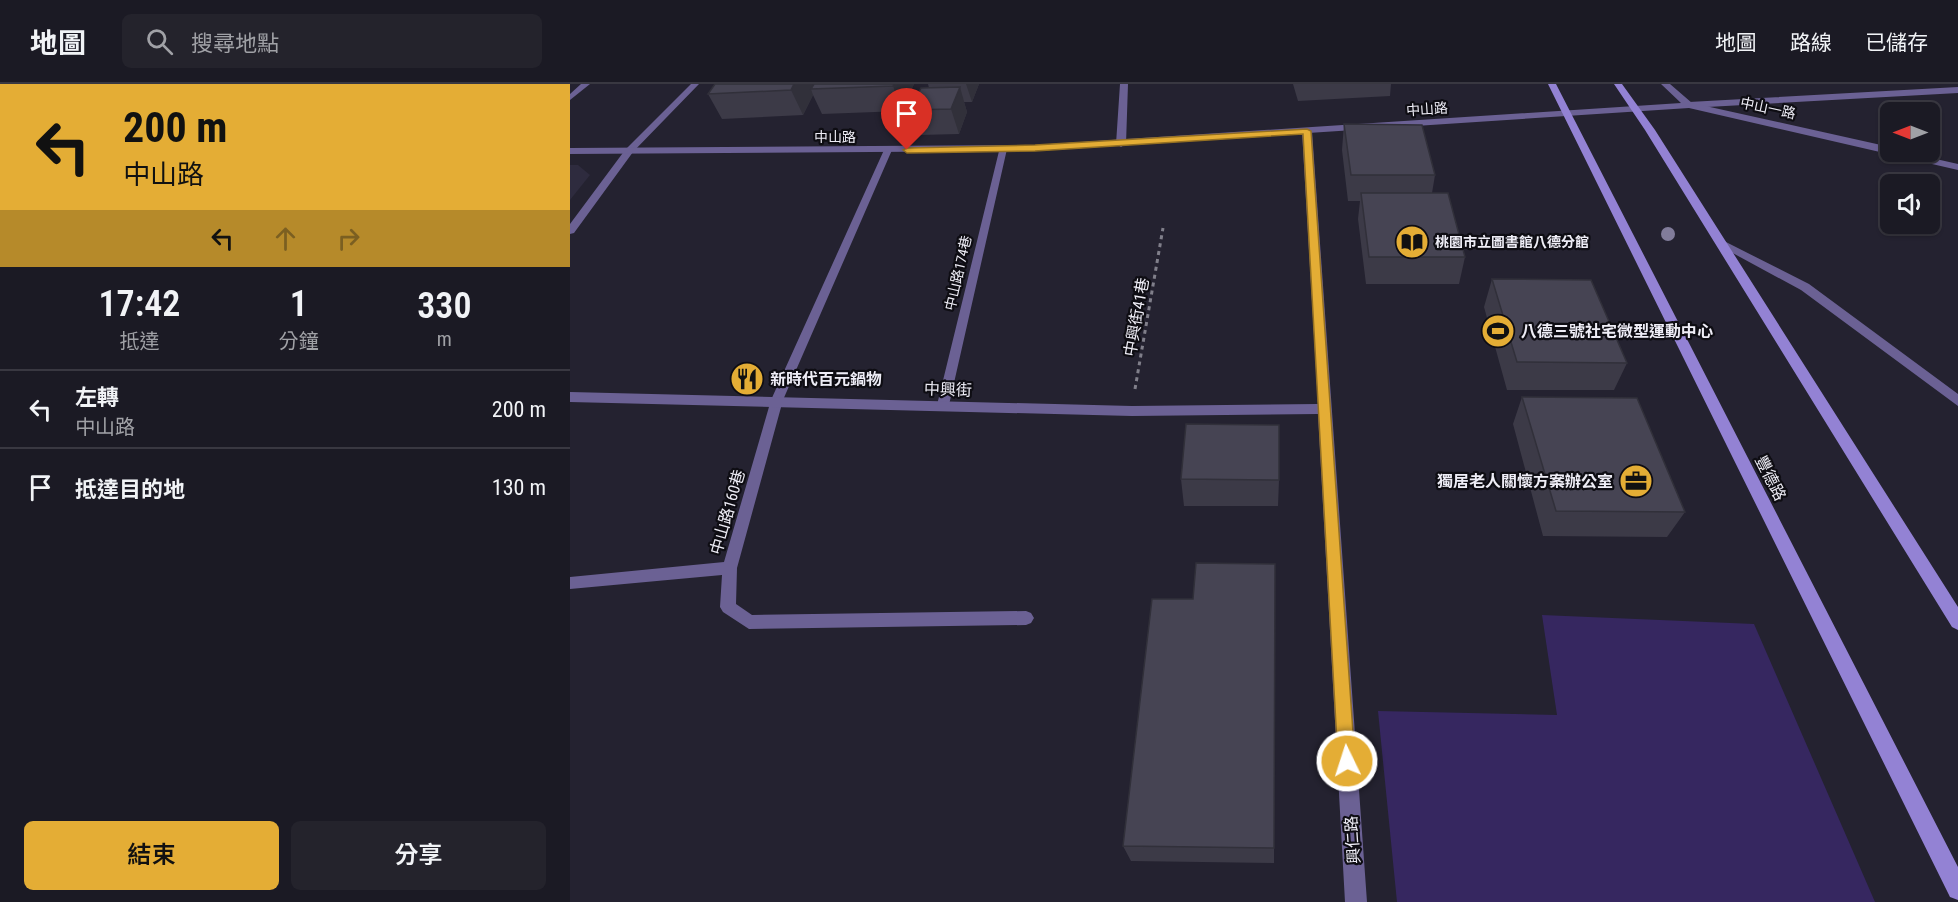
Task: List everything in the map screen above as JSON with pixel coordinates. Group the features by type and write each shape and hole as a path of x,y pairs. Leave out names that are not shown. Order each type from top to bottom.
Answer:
{"main road":[{"name":"豐德路","path":"1551,84 1958,889"},
{"path":"1618,84 1958,622"}],"street":[{"path":"1121,144 1120,121 1124,84"},
{"path":"1665,84 1689,105 1958,90"},
{"name":"中山一路","path":"1566,113 1689,105 1880,148"},
{"name":"中山路","path":"570,151 1003,149 1121,144 1566,113"},
{"name":"興仁路","path":"1307,131 1356,902"},
{"path":"570,231 628,152"},
{"path":"1937,162 1958,167"},
{"path":"1720,243 1805,288 1958,401"},
{"name":"中興街","path":"570,397 777,400 1132,411 1324,409"}],"lane":[{"path":"570,98 586,84"},
{"path":"628,152 695,84"},
{"name":"中山路174巷","path":"943,405 1003,149"},
{"name":"中山路160巷","path":"888,150 777,400 730,568 728,606 749,622 1026,618"},
{"path":"570,583 730,568"}],"path":[{"name":"中興街41巷","path":"1132,411 1164,228"}],"shaded area":[{"path":"570,165 578,165 590,175 570,200"},
{"path":"1542,615 1754,624 1875,902 1397,902 1378,711 1557,715"}],"building":[{"path":"715,84 794,84 791,90 708,94"},
{"path":"814,84 894,84 893,86 811,89"},
{"path":"960,87 951,109 910,110 921,88"},
{"path":"1344,124 1422,125 1435,175 1351,175"},
{"path":"1361,193 1448,193 1465,257 1369,257"},
{"path":"1492,279 1591,280 1627,363 1517,362"},
{"path":"1522,397 1637,398 1685,512 1556,511"},
{"path":"1186,424 1279,425 1279,480 1181,479"},
{"path":"1196,563 1275,564 1274,848 1123,846 1152,599 1193,599"}],"place":[{"name":"桃園市立圖書館八德分館","path":"1412,242"},
{"name":"八德三號社宅微型運動中心","path":"1498,331"},
{"name":"新時代百元鍋物","path":"747,379"},
{"name":"獨居老人關懷方案辦公室","path":"1636,481"}],"route":[{"path":"907,150 1121,144 1307,131 1347,761"}]}
